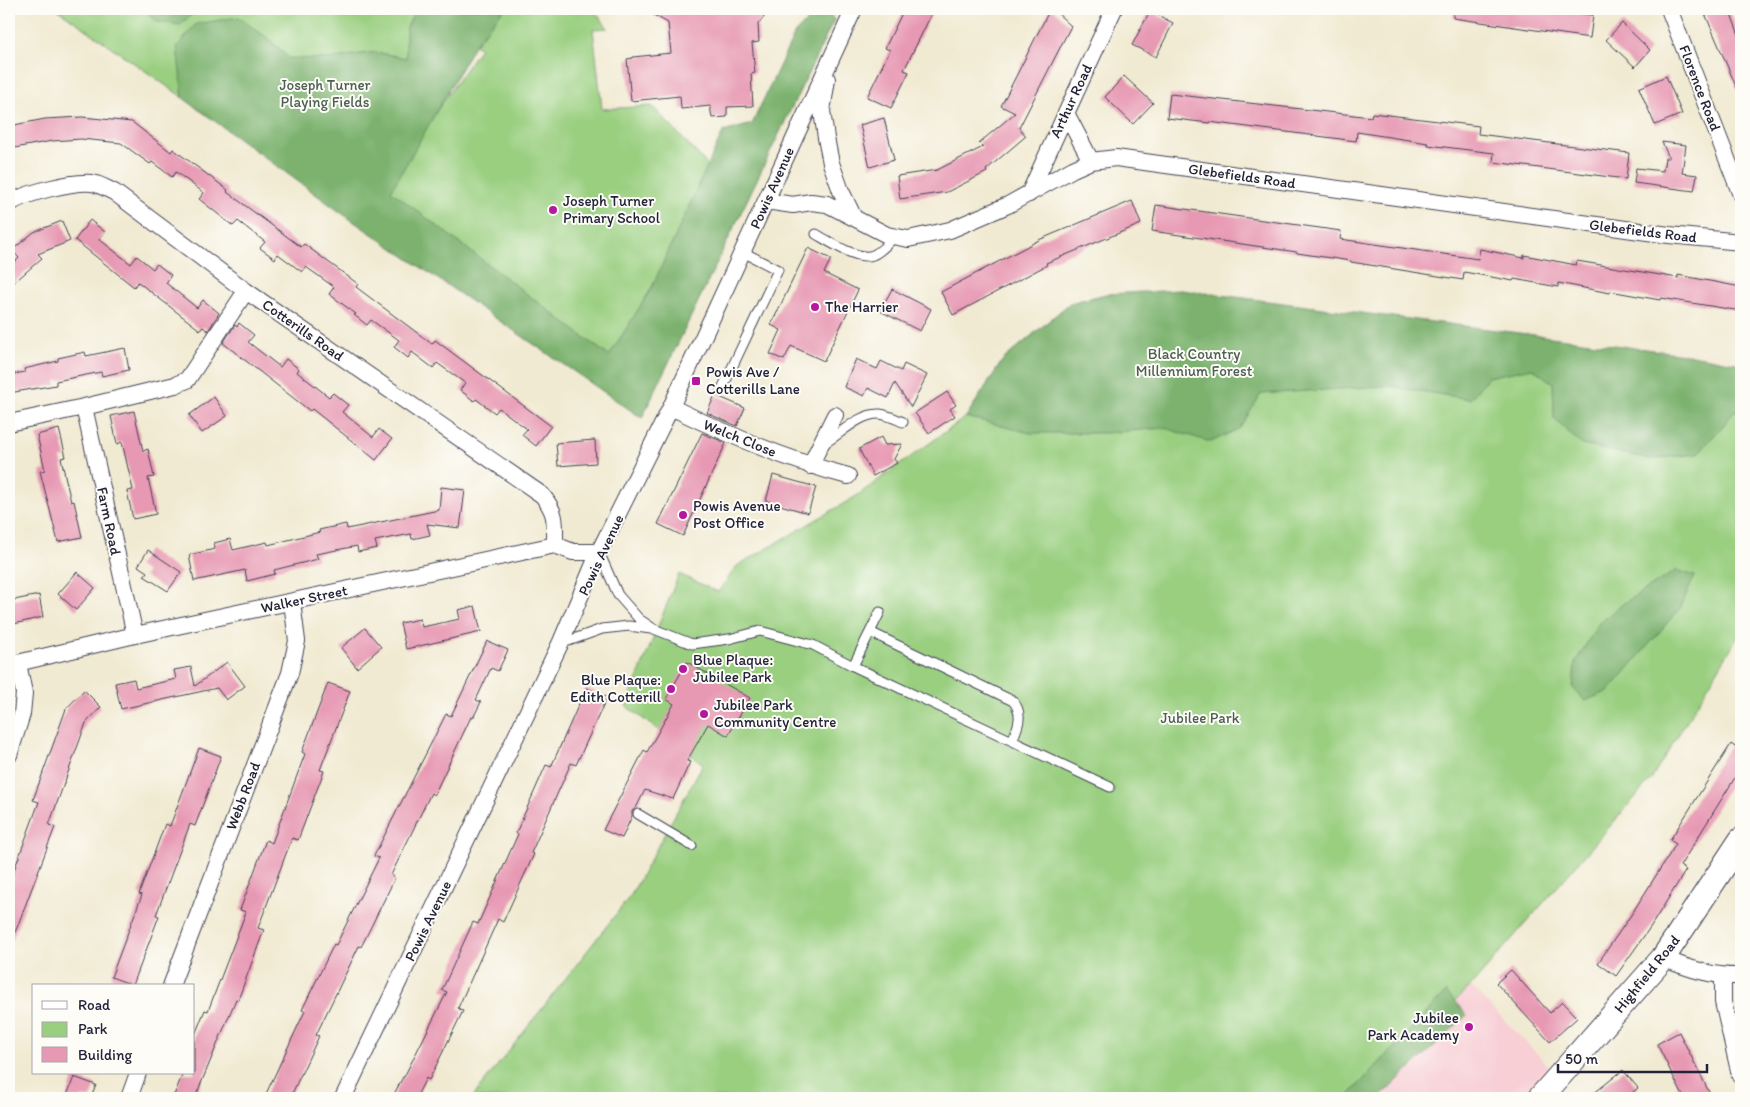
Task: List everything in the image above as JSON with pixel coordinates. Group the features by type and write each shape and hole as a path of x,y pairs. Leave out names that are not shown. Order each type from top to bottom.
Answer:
{"street":[{"name":"Powis Avenue","path":"343,1098 560,644 599,552 671,407 854,9"},
{"name":"Arthur Road","path":"1029,194 1114,9"},
{"name":"Florence Road","path":"1669,9 1741,195"},
{"path":"831,58 822,110 826,138 835,172 854,218"},
{"path":"1066,113 1091,161"},
{"name":"Glebefields Road","path":"766,201 793,205 811,202 827,204 894,237 908,239 950,230 1008,205 1073,168 1091,161 1116,158 1668,235 1741,242"},
{"name":"Cotterills Road","path":"9,204 29,194 92,183 114,192 246,291 542,495 552,506 555,521 554,545"},
{"path":"9,423 175,385 186,380 246,291"},
{"name":"Farm Road","path":"84,407 135,636"},
{"name":"Welch Close","path":"671,407 720,430 810,466 848,476"},
{"path":"810,466 835,416"},
{"name":"Walker Street","path":"14,664 554,545 573,552 599,552"},
{"name":"Webb Road","path":"172,984 290,673 297,641 292,602"},
{"path":"9,755 23,707 24,693 14,664"},
{"name":"Highfield Road","path":"1540,1098 1663,958 1741,840"},
{"path":"1663,958 1683,966 1723,977 1741,976"},
{"path":"1723,977 1723,1002 1740,1075"},
{"path":"129,1098 138,1074"}],"lane":[{"path":"816,234 855,254 865,257 882,250 894,237"},
{"path":"721,391 778,270 742,252"},
{"path":"821,445 860,419 872,415 889,416 903,422"},
{"path":"599,552 618,595 639,619 654,630"},
{"path":"854,666 880,612"},
{"path":"560,644 602,629 629,626 654,630 692,644 729,639 760,631 813,644 854,666 1110,787"},
{"path":"870,632 1013,701 1018,707 1020,720 1012,741"},
{"path":"638,814 692,846"}],"shaded area":[{"name":"Jubilee Park Academy","path":"1471,986 1551,1068 1523,1098 1352,1098"}],"green space":[{"name":"Joseph Turner Playing Fields","path":"57,9 477,9 359,202 245,141"},
{"path":"144,9 198,9 180,25 157,22"},
{"path":"416,9 504,9 475,44 391,191 609,356 651,289 723,132 752,124 795,33 816,12 828,10 834,20 642,418 347,217 183,98 177,47 196,24 238,17 269,39 289,58 327,59 375,52 406,58 406,29"},
{"path":"504,9 593,9 608,28 593,29 602,109 652,106 719,177 632,344 609,356 378,196 480,48 475,44"},
{"name":"Black Country Millennium Forest","path":"1181,290 1692,355 1741,364 1741,411 1734,411 1697,454 1650,459 1582,445 1554,419 1553,383 1532,368 1488,377 1470,399 1387,386 1261,394 1240,428 1211,442 1164,428 1105,433 1030,433 966,417 1003,360 1070,303 1106,294"},
{"name":"Jubilee Park","path":"1106,294 1741,364 1741,632 1652,778 1471,986 1352,1098 472,1098 631,895 703,764 626,706 679,574 718,592 737,566 855,497 966,417 1003,360 1070,303"},
{"path":"1677,570 1695,576 1680,608 1609,691 1585,701 1573,688 1575,663 1599,623 1624,603"},
{"path":"1446,992 1467,1015 1379,1098 1346,1098"}],"building":[{"path":"643,9 771,9 758,24 759,42 752,43 755,73 751,74 753,106 727,107 727,117 712,118 710,106 681,109 680,96 631,101 627,59 671,53 668,23"},
{"path":"904,9 934,9 904,70 909,72 891,108 867,97 890,50 885,48"},
{"path":"1050,9 1053,9 1071,26 1019,128 1026,136 986,170 987,172 947,192 900,199 897,176 937,170 983,147 979,143 1015,113 1001,106"},
{"path":"1453,9 1539,9 1593,15 1590,38 1453,18"},
{"path":"1703,9 1729,9 1741,40 1741,98"},
{"path":"1150,11 1173,23 1156,57 1132,45"},
{"path":"1622,23 1650,50 1635,67 1606,40"},
{"path":"1124,76 1153,103 1133,124 1105,97"},
{"path":"1666,76 1682,114 1655,125 1639,88"},
{"path":"1170,94 1371,117 1372,113 1479,126 1478,134 1629,153 1626,179 1493,162 1494,153 1428,145 1428,143 1357,132 1356,141 1167,118"},
{"path":"82,117 132,122 171,152 173,149 301,247 304,244 358,284 356,287 432,344 435,340 551,426 536,446 522,435 527,429 499,408 495,413 476,399 474,401 460,390 465,383 437,363 433,368 412,352 408,358 394,347 399,340 371,320 367,325 354,315 356,314 329,294 334,287 306,267 302,272 278,254 275,259 260,248 265,242 238,221 233,226 199,199 204,193 176,172 172,177 121,143 81,139 52,141 9,149 9,126 45,119"},
{"path":"884,118 894,160 870,167 860,125"},
{"path":"1662,142 1686,145 1682,173 1697,175 1694,191 1634,183 1636,168 1663,171 1665,158 1669,158"},
{"path":"1132,201 1141,224 1046,263 1047,265 953,315 941,292 1041,239"},
{"path":"1156,205 1341,231 1340,239 1478,259 1480,249 1524,258 1524,255 1576,265 1577,261 1678,278 1678,275 1741,287 1741,311 1610,291 1610,293 1558,283 1558,287 1464,272 1463,280 1297,252 1152,231"},
{"path":"90,220 105,232 99,239 131,264 137,256 153,269 157,264 171,275 166,283 197,308 203,300 219,313 208,331 203,327 200,330 138,282 134,287 75,240"},
{"path":"62,221 70,241 38,254 42,258 9,287 9,267 19,258 12,250 34,232"},
{"name":"The Harrier","path":"808,248 831,259 824,273 858,290 824,361 791,346 784,360 770,354 781,330 771,325"},
{"path":"892,289 931,309 920,331 880,311"},
{"path":"239,323 254,335 248,342 280,367 286,359 299,369 297,372 329,397 333,393 348,405 342,412 373,437 379,429 392,439 376,460 312,409 310,411 223,343 235,325 237,327"},
{"path":"125,348 129,370 102,376 101,372 56,381 56,385 9,393 9,375 25,372 24,369 85,352 86,356"},
{"path":"856,359 877,369 881,361 901,371 904,364 927,375 911,407 895,383 888,398 868,388 864,396 844,387"},
{"path":"947,392 956,405 950,409 955,416 929,433 915,413"},
{"path":"715,395 745,408 737,426 707,413"},
{"path":"214,397 227,416 202,433 189,415"},
{"path":"134,411 143,451 148,449 154,477 148,478 156,514 133,519 127,491 133,490 122,442 117,444 111,416"},
{"path":"59,429 66,457 61,458 71,502 74,501 82,537 58,542 40,471 45,470 37,435"},
{"path":"702,433 726,443 683,536 658,524"},
{"path":"881,437 885,445 902,444 894,459 897,463 873,476 859,449"},
{"path":"595,440 596,463 558,466 556,443"},
{"path":"773,475 816,487 808,513 766,501"},
{"path":"441,487 465,490 460,528 427,524 430,535 412,539 411,534 375,541 377,548 358,552 357,546 316,554 318,559 274,570 275,574 247,581 245,570 194,581 189,555 215,549 214,543 230,539 233,550 267,542 268,545 346,524 347,529 439,510"},
{"path":"148,550 181,572 168,591 144,576 147,572 138,566"},
{"path":"77,572 95,588 76,610 58,594"},
{"path":"39,595 43,617 14,624 9,601"},
{"path":"475,606 481,632 406,649 400,623 420,619 422,627 460,619 458,610"},
{"path":"365,628 381,647 357,668 341,648"},
{"path":"487,641 508,650 498,671 491,668 476,700 481,702 473,718 471,717 434,795 431,793 391,875 395,878 361,947 359,946 316,1035 319,1036 290,1098 264,1098 305,1011 302,1010 379,858 374,856 446,714 451,716"},
{"path":"227,662 245,686 226,700 217,688 121,709 115,683 134,679 136,688 176,679 174,670 191,667 195,686"},
{"path":"687,662 750,698 728,736 708,724 687,761 690,762 673,799 645,790 636,808 632,811 632,816 622,838 603,830 644,750 647,752 674,704 666,699"},
{"path":"328,683 350,691 320,770 324,771 298,840 292,838 258,928 264,930 238,1000 236,999 195,1098 173,1098 183,1074 195,1074 195,1035 205,1010 208,1011 246,912 240,910 266,840 272,843 305,754 302,752"},
{"path":"586,688 607,697 576,765 571,763 531,853 534,854 503,922 498,919 458,1008 463,1011 429,1080 426,1078 416,1098 392,1098 447,992 442,990 473,922 478,924 546,765 551,767"},
{"path":"84,690 101,707 86,723 49,825 55,827 9,946 9,884 39,802 33,800 66,709"},
{"path":"1731,744 1741,751 1741,768 1680,866 1686,870 1651,926 1616,976 1598,963 1676,844 1670,840"},
{"path":"199,748 221,756 195,826 190,824 156,915 159,916 133,984 130,984 111,977 142,895 139,894 165,824 170,826"},
{"path":"1511,970 1550,1013 1562,1002 1577,1018 1550,1042 1496,983"},
{"path":"1679,1032 1712,1098 1684,1098 1657,1044"},
{"path":"1623,1070 1638,1088 1626,1098 1588,1098"},
{"path":"74,1077 96,1085 91,1098 66,1098"}],"place":[{"name":"Joseph Turner Primary School","path":"553,210"},
{"name":"The Harrier","path":"815,307"},
{"name":"Powis Ave / Cotterills Lane","path":"696,381"},
{"name":"Powis Avenue Post Office","path":"683,515"},
{"name":"Blue Plaque: Jubilee Park","path":"683,669"},
{"name":"Blue Plaque: Edith Cotterill","path":"671,689"},
{"name":"Jubilee Park Community Centre","path":"704,714"},
{"name":"Jubilee Park Academy","path":"1469,1027"}]}
